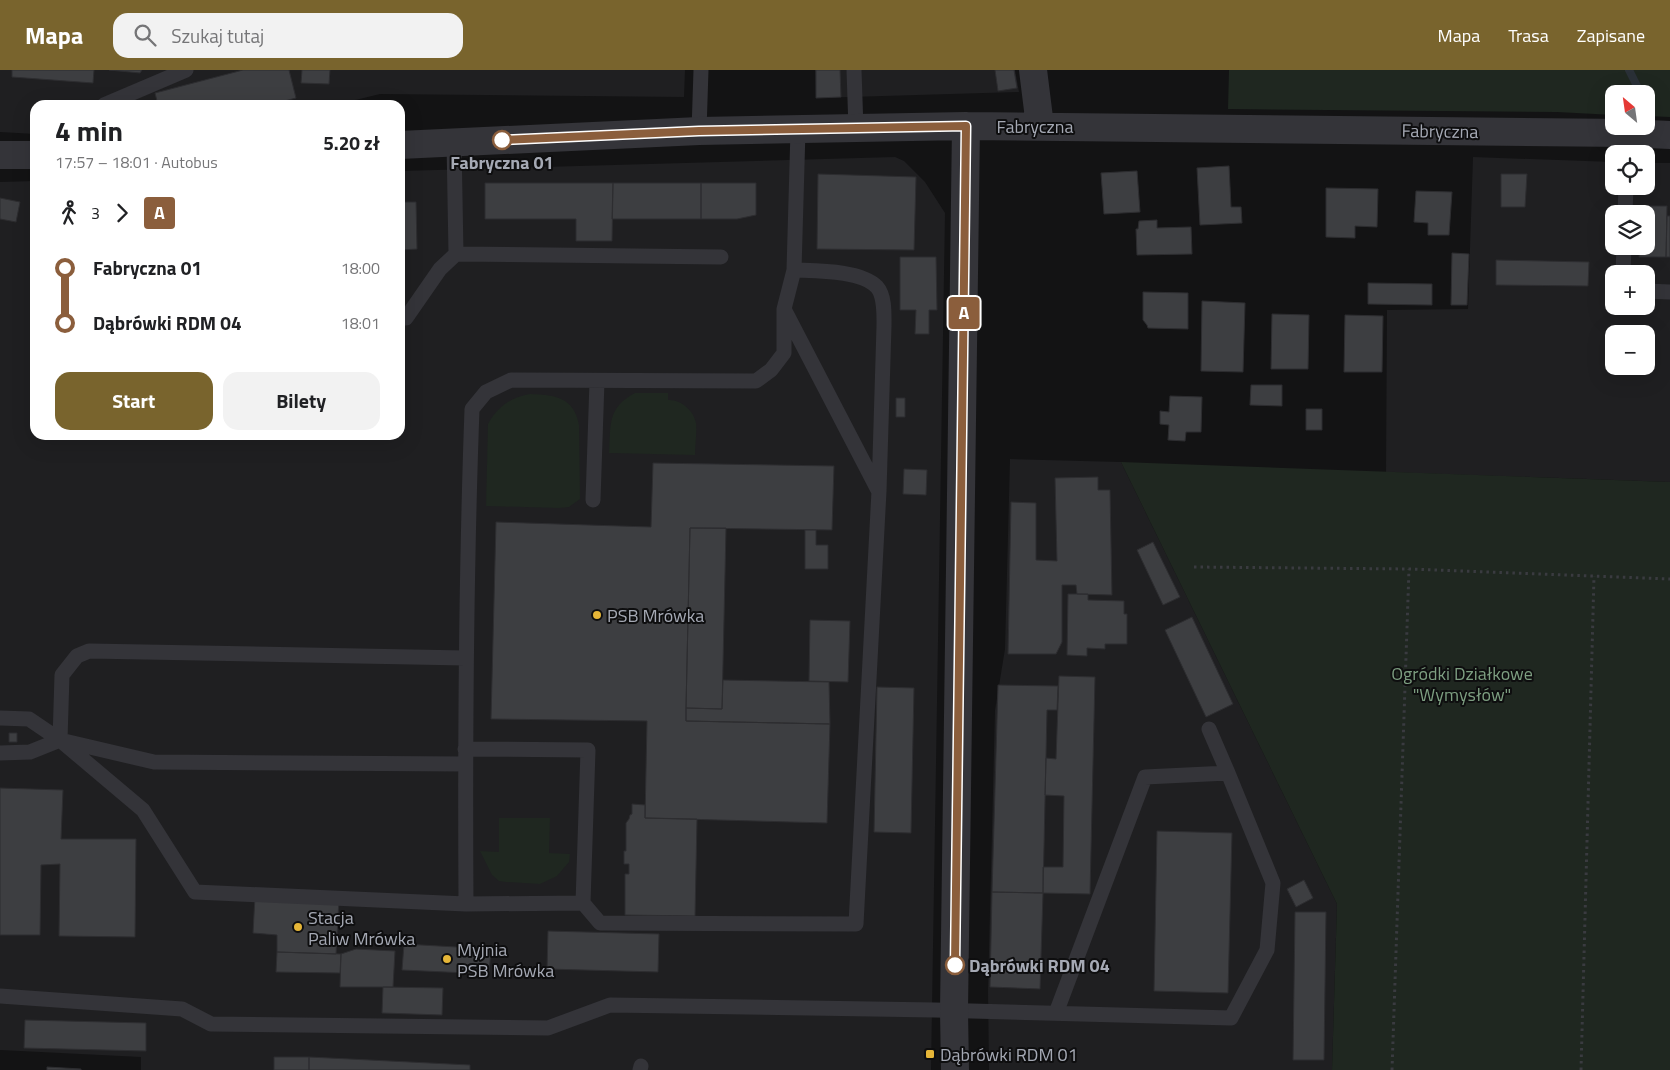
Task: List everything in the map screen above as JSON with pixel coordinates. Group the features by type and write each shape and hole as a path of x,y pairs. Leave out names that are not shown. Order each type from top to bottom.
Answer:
{"street":[{"path":"1033,70 1040,126"},
{"name":"Fabryczna","path":"405,145 699,131 966,126 1040,126 1628,143 1670,135"},
{"path":"955,1070 954,1011 966,126"},
{"path":"0,155 30,154"}],"lane":[{"path":"116,100 186,70"},
{"path":"699,131 701,70"},
{"path":"854,70 856,129"},
{"path":"466,904 466,564 472,409 486,392 511,380 756,381 771,370 784,353 784,309 794,270 798,130"},
{"path":"454,142 456,254"},
{"path":"405,318 440,269 456,254 721,258"},
{"path":"0,753 30,752 60,740 154,762 465,757 588,750 583,904 600,922 856,924 879,491 883,304 878,288 863,279 845,273 794,270"},
{"path":"1655,291 1670,292"},
{"path":"784,309 879,491"},
{"path":"593,500 597,381"},
{"path":"60,740 62,675 77,656 89,652 466,658"},
{"path":"0,718 29,719 60,740 143,810 195,892 466,904 583,904"},
{"path":"0,996 182,1009 211,1024 548,1028 610,1006 954,1011 1231,1018 1266,950 1274,883 1209,729"},
{"path":"1056,1013 1145,777 1228,773"}],"path":[{"path":"1194,567 1409,570 1670,579"},
{"path":"1392,1070 1409,570"},
{"path":"1581,1070 1594,576"}],"shaded area":[{"path":"0,70 685,70 684,97 380,94 355,100 30,100 30,134 0,132"},
{"path":"815,70 1015,70 1019,92 816,98"},
{"path":"895,157 904,161 925,182 945,213 931,1070 141,1070 141,1057 0,1050 0,182 30,181 30,440 405,440 405,171"},
{"path":"1473,157 1605,162 1605,195 1655,195 1655,163 1670,163 1670,482 1386,472 1387,310 1468,309"},
{"path":"1010,459 1121,462 1337,904 1332,1070 989,1070 988,991 995,710 1005,649"}],"green space":[{"path":"1229,70 1670,70 1670,117 1655,116 1655,85 1605,85 1605,115 1557,112 1228,109"},
{"path":"635,393 668,393 668,400 678,401 690,410 696,423 695,455 609,453 612,418 615,411 619,405"},
{"path":"523,395 548,395 562,399 573,408 579,425 580,499 569,507 559,508 486,506 488,424 505,404"},
{"name":"Ogródki Działkowe \"Wymysłów\"","path":"1121,462 1670,482 1670,1070 1332,1070 1337,904"},
{"path":"499,818 550,818 549,853 570,854 569,862 557,876 540,884 499,881 492,875 480,851 499,852"}],"building":[{"path":"12,70 94,70 93,83 12,77"},
{"path":"109,70 142,70 140,73"},
{"path":"243,70 289,70 296,98 288,100 157,100 155,93"},
{"path":"302,70 330,70 329,84 301,83"},
{"path":"816,70 840,70 841,97 816,98"},
{"path":"995,70 1014,70 1017,88 998,91"},
{"path":"1229,166 1231,207 1241,207 1242,223 1200,225 1197,168"},
{"path":"1137,171 1140,212 1104,214 1101,173"},
{"path":"818,174 916,177 914,250 817,249"},
{"path":"1501,174 1527,174 1525,207 1501,207"},
{"path":"485,183 613,183 612,241 576,241 576,219 485,219"},
{"path":"613,183 701,183 701,219 612,219"},
{"path":"701,183 756,183 756,215 737,219 701,219"},
{"path":"1326,188 1378,189 1377,227 1355,226 1355,238 1326,237"},
{"path":"1416,191 1452,192 1449,235 1428,235 1428,223 1414,222"},
{"path":"0,198 20,202 16,222 0,219"},
{"path":"405,202 416,202 417,249 405,250"},
{"path":"1655,206 1667,206 1666,257 1639,257 1639,255 1655,255"},
{"path":"1667,216 1670,216 1670,257 1666,257"},
{"path":"1157,220 1157,228 1191,227 1192,254 1137,255 1136,229 1138,229 1139,221"},
{"path":"1452,253 1469,254 1467,305 1451,305"},
{"path":"900,257 936,257 937,310 929,310 929,334 915,334 916,310 900,310"},
{"path":"1496,260 1589,262 1588,286 1496,285"},
{"path":"1368,283 1432,284 1432,305 1368,304"},
{"path":"1143,292 1188,293 1188,329 1148,328 1143,320"},
{"path":"1202,301 1245,303 1243,372 1201,371"},
{"path":"1272,314 1309,315 1308,369 1271,369"},
{"path":"1345,315 1383,316 1382,372 1344,372"},
{"path":"1251,385 1282,385 1282,406 1250,405"},
{"path":"1170,396 1202,397 1201,432 1186,432 1185,441 1168,440 1169,425 1160,424 1160,411 1169,412"},
{"path":"896,398 905,398 905,417 896,417"},
{"path":"1306,409 1322,409 1322,430 1306,430"},
{"path":"653,463 834,466 832,530 690,528 686,708 686,721 830,724 827,823 645,818 647,721 491,719 496,522 651,527"},
{"path":"904,469 927,470 926,495 903,494"},
{"path":"1098,477 1098,490 1110,490 1112,595 1077,594 1076,585 1062,585 1062,642 1056,654 1008,654 1011,502 1036,503 1036,560 1057,561 1055,478"},
{"path":"690,528 726,528 722,709 686,708"},
{"path":"805,530 816,530 816,545 828,545 828,569 805,569"},
{"path":"1153,542 1180,597 1163,605 1137,550"},
{"path":"1068,594 1088,594 1088,600 1124,601 1124,614 1127,614 1127,644 1105,644 1105,649 1087,648 1087,656 1067,655"},
{"path":"1192,617 1233,704 1206,717 1165,630"},
{"path":"810,620 850,621 848,682 809,681"},
{"path":"1059,676 1095,677 1090,894 1043,893 1043,867 1063,867 1064,796 1045,795 1046,758 1056,759"},
{"path":"723,680 829,682 830,724 686,721 686,708 722,709"},
{"path":"998,685 1058,686 1057,710 1047,710 1043,893 992,892"},
{"path":"877,687 914,688 911,833 874,832"},
{"path":"9,733 17,733 17,742 9,742"},
{"path":"0,788 63,790 61,839 136,839 135,937 59,936 60,864 41,865 40,935 0,935"},
{"path":"632,804 645,805 645,818 697,819 695,916 625,915 625,874 629,874 629,864 624,864 624,851 626,851 626,823 632,814"},
{"path":"1157,831 1232,833 1228,993 1154,991"},
{"path":"1304,880 1313,898 1296,907 1287,889"},
{"path":"992,892 1043,893 1040,989 990,987"},
{"path":"255,896 339,899 336,954 277,952 277,935 253,933"},
{"path":"1295,912 1326,912 1324,1060 1293,1060"},
{"path":"548,931 659,934 658,972 547,969"},
{"name":"Myjnia PSB Mrówka","path":"404,944 491,949 489,974 402,970"},
{"path":"356,949 395,951 393,987 340,987 341,954"},
{"path":"277,952 341,954 340,973 276,972"},
{"path":"383,987 443,988 442,1015 382,1013"},
{"path":"25,1020 146,1023 146,1051 24,1048"},
{"path":"274,1057 309,1057 309,1070 274,1070"},
{"path":"309,1057 470,1065 470,1070 309,1070"},
{"path":"47,1067 81,1069 81,1070 47,1070"}],"waterway":[{"path":"1629,70 1636,85"}],"bus line":[{"name":"A","path":"502,140 699,131 966,126 955,965"}],"place":[{"name":"Fabryczna 01","path":"502,140"},
{"name":"PSB Mrówka","path":"597,615"},
{"name":"Stacja Paliw Mrówka","path":"298,927"},
{"name":"Myjnia PSB Mrówka","path":"447,959"},
{"name":"Dąbrówki RDM 04","path":"955,965"},
{"name":"Dąbrówki RDM 01","path":"930,1054"}]}
